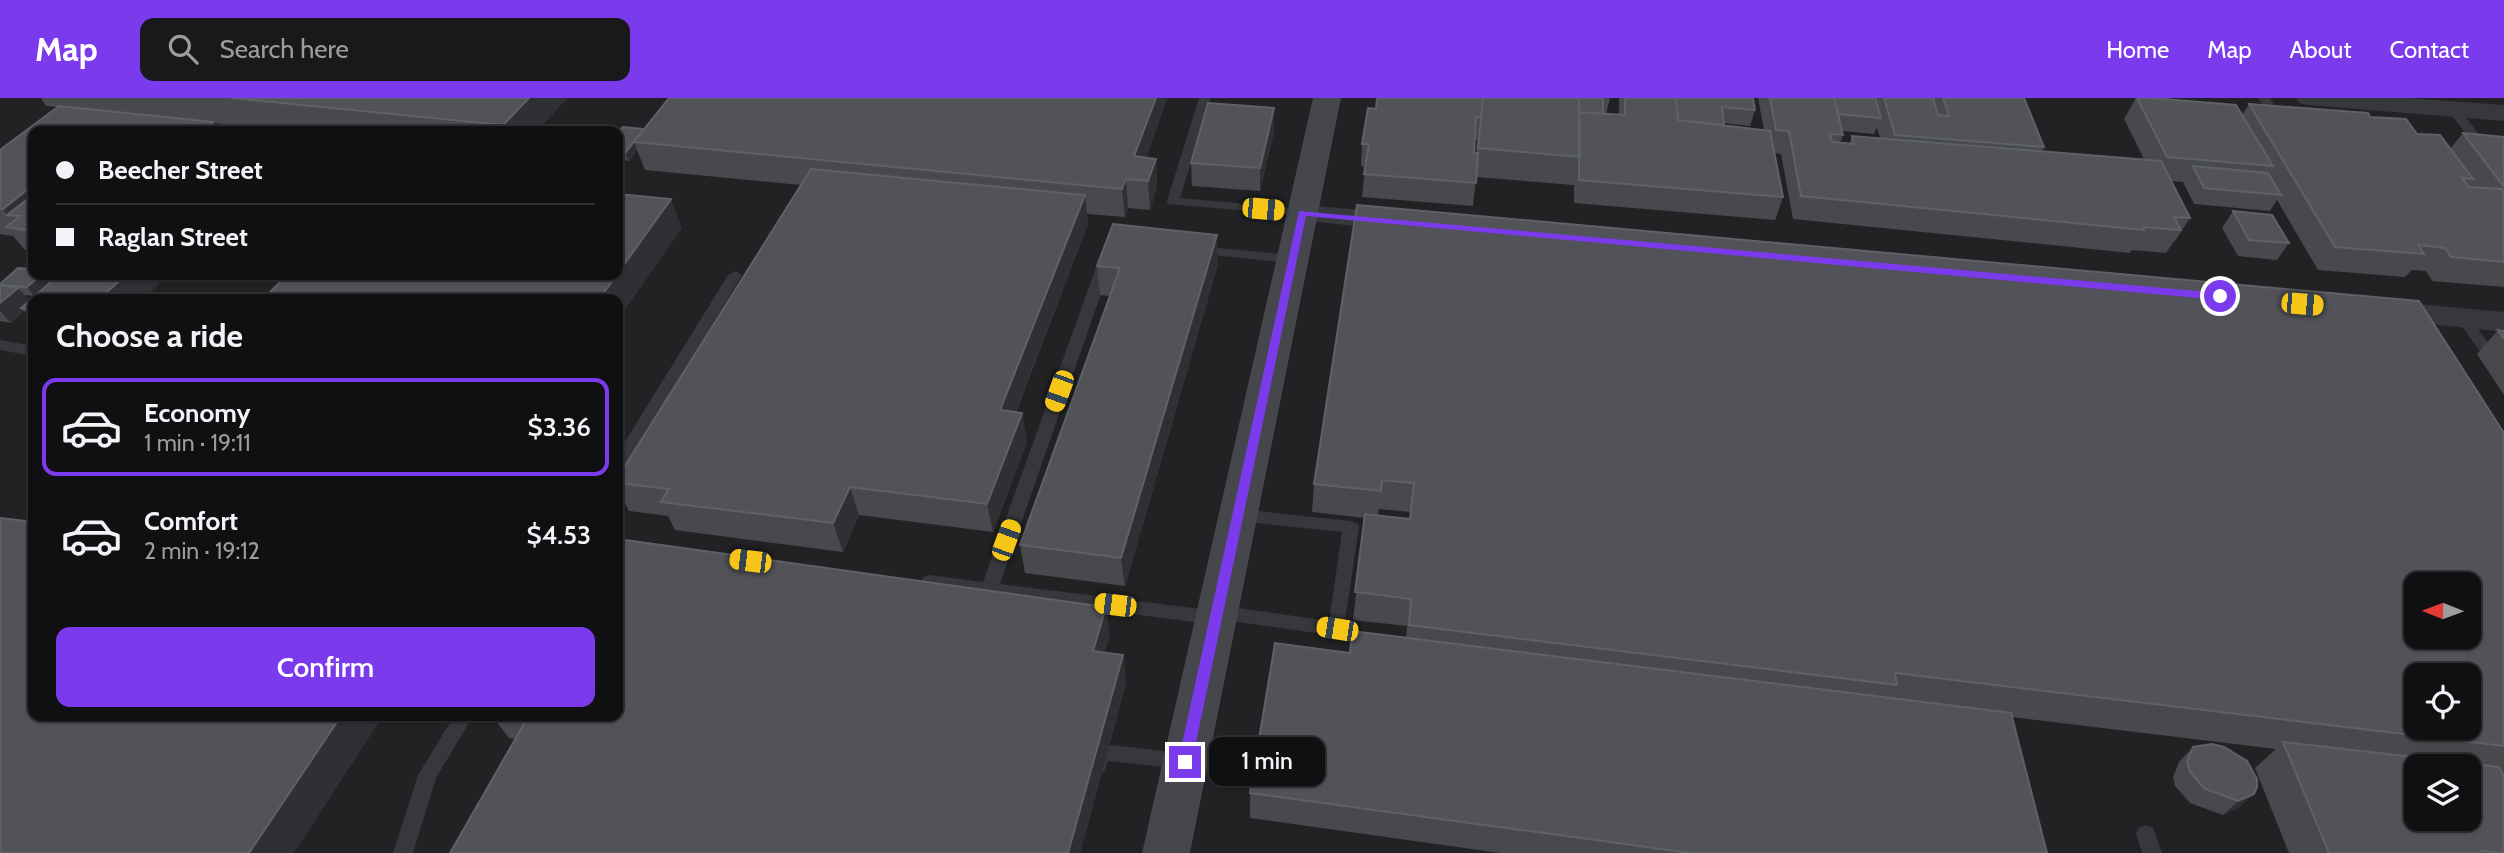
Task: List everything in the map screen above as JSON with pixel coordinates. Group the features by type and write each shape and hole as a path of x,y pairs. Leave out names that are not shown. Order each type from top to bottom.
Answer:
{"street":[{"path":"1166,853 1327,98"},
{"path":"2308,98 2504,113"},
{"path":"1302,213 1428,224"},
{"path":"2354,309 2504,322"}],"lane":[{"path":"1205,98 1174,201 1302,213"},
{"path":"2264,98 2282,127"},
{"path":"2454,109 2485,149"},
{"path":"989,590 1112,243"},
{"path":"1176,248 1292,259"},
{"path":"623,458 735,275"},
{"path":"2464,319 2486,350"},
{"path":"0,345 28,350"},
{"path":"906,580 1337,629 1351,527 1238,515"},
{"path":"403,853 427,775 461,721"},
{"path":"1091,790 1101,752 1185,762"}],"shaded area":[{"path":"0,98 2504,98 2504,853 0,853"}],"building":[{"path":"231,98 529,98 503,125"},
{"path":"669,98 1156,98 1134,156 1156,159 1148,181 1126,179 1122,189 634,142"},
{"path":"1377,98 1483,98 1481,118 1476,117 1476,183 1364,174 1369,144 1362,144 1368,108 1376,109"},
{"path":"1483,98 1579,98 1580,157 1478,148"},
{"path":"1579,98 1603,98 1603,114 1579,112"},
{"path":"1625,98 1676,98 1678,120 1770,131 1783,197 1579,180 1579,112 1625,115"},
{"path":"1676,98 1753,98 1755,110 1722,107 1724,125 1678,120"},
{"path":"1770,98 1834,98 1843,135 1830,134 1832,142 1854,144 1852,136 2161,161 2190,218 2174,217 2181,230 2143,227 2144,230 1801,196 1789,131 1776,130"},
{"path":"1834,98 1875,98 1881,118 1838,114"},
{"path":"1884,98 1933,98 1938,115 1949,116 1943,98 2024,98 2044,147 1895,135"},
{"path":"2137,98 2236,105 2273,166 2167,157"},
{"path":"1208,103 1274,108 1260,168 1191,163"},
{"path":"2249,104 2368,113 2370,117 2406,119 2417,134 2440,135 2473,179 2462,178 2469,187 2502,189 2504,192 2504,262 2451,257 2445,248 2418,245 2424,254 2335,247"},
{"path":"59,106 213,122 208,126 32,126"},
{"path":"623,127 644,129 625,153"},
{"path":"28,129 28,189 3,209 0,209 0,150"},
{"path":"2463,133 2504,137 2504,187"},
{"path":"2193,166 2268,173 2281,195 2204,188"},
{"path":"811,169 1085,195 1000,410 1022,413 987,504 850,487 833,523 661,502 669,489 623,484 623,469"},
{"path":"623,194 671,199 623,266"},
{"path":"28,199 28,230 6,227 20,216 7,215"},
{"path":"1357,205 2419,301 2504,433 2504,746 2454,740 2481,740 2481,663 2404,663 2404,734 1895,673 1897,685 1409,625 1411,599 1355,592 1365,514 1410,519 1414,483 1382,480 1381,491 1314,484"},
{"path":"2233,211 2272,215 2289,243 2249,240"},
{"path":"1113,224 1217,235 1121,558 1020,545 1120,268 1097,266"},
{"path":"18,268 28,269 28,280 35,280 27,287 0,284"},
{"path":"53,280 120,280 105,294 37,294"},
{"path":"282,280 613,280 603,294 268,294"},
{"path":"0,285 18,288 0,303"},
{"path":"0,518 28,521 28,721 338,721 249,853 0,853"},
{"path":"623,540 1106,607 1093,651 1123,655 1068,853 450,853 526,721 623,721"},
{"path":"1352,631 2011,713 2047,853 1690,853 1250,793 1275,643 1350,653"},
{"path":"2283,742 2404,756 2404,831 2481,831 2481,765 2499,767 2504,776 2504,853 2480,851 2481,853 2329,853"},
{"path":"2212,744 2224,747 2247,761 2257,779 2254,794 2238,801 2205,789 2190,772 2187,762 2193,747"}],"route":[{"path":"1185,762 1302,213 2220,296"}]}
